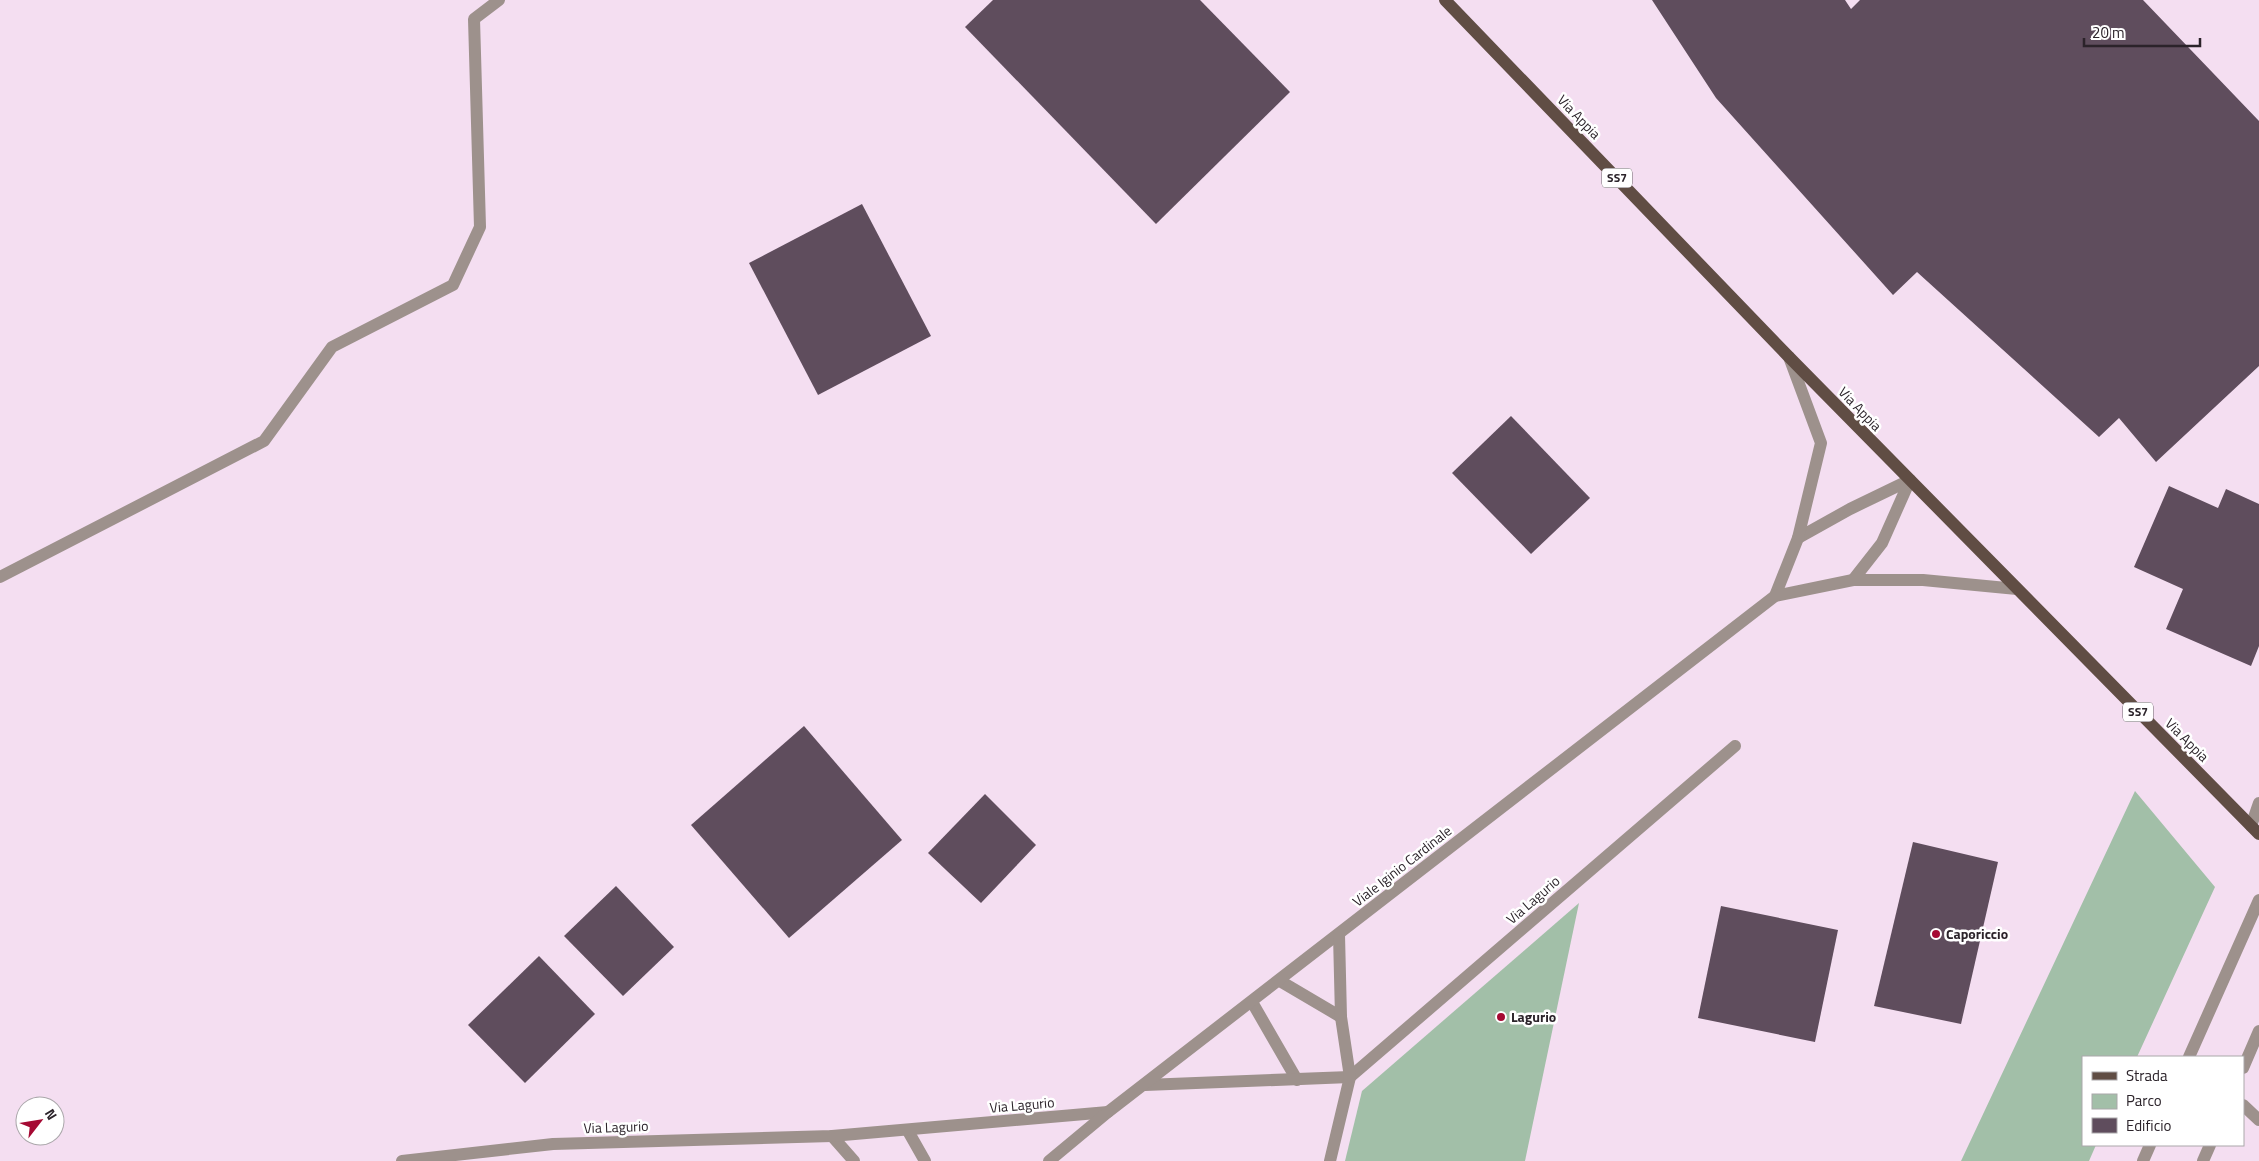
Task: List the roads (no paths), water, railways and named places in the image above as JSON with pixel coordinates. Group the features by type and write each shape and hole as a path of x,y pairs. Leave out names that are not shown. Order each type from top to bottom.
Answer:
{"main road":[{"name":"Via Appia","path":"1445,0 1789,357 2255,830"}],"street":[{"path":"0,577 264,440 332,347 453,284 480,227 474,19 499,0"},
{"path":"1775,596 1798,538 1821,443 1789,357"},
{"path":"1798,538 1850,509 1910,480"},
{"path":"1853,580 1882,543 1910,480"},
{"path":"1775,596 1853,580 1923,580 2017,589"},
{"name":"Viale Iginio Cardinale","path":"1049,1161 1108,1112 1280,981 1775,596"},
{"name":"Via Lagurio","path":"1350,1077 1735,746"},
{"path":"2255,830 2259,803"},
{"path":"2189,1056 2259,900"},
{"path":"1330,1161 1350,1077 1340,1018 1338,935"},
{"path":"1280,981 1340,1018"},
{"path":"1252,1002 1297,1080"},
{"path":"2244,1066 2259,1031"},
{"path":"1146,1084 1350,1077"},
{"path":"2244,1106 2259,1120"},
{"name":"Via Lagurio","path":"402,1161 553,1144 832,1136 908,1131 1108,1112"},
{"path":"908,1131 925,1161"},
{"path":"832,1136 854,1161"},
{"path":"2143,1161 2150,1146"},
{"path":"2203,1161 2210,1146"}],"place":[{"name":"Caporiccio","path":"1936,934"},
{"name":"Lagurio","path":"1501,1017"}]}
